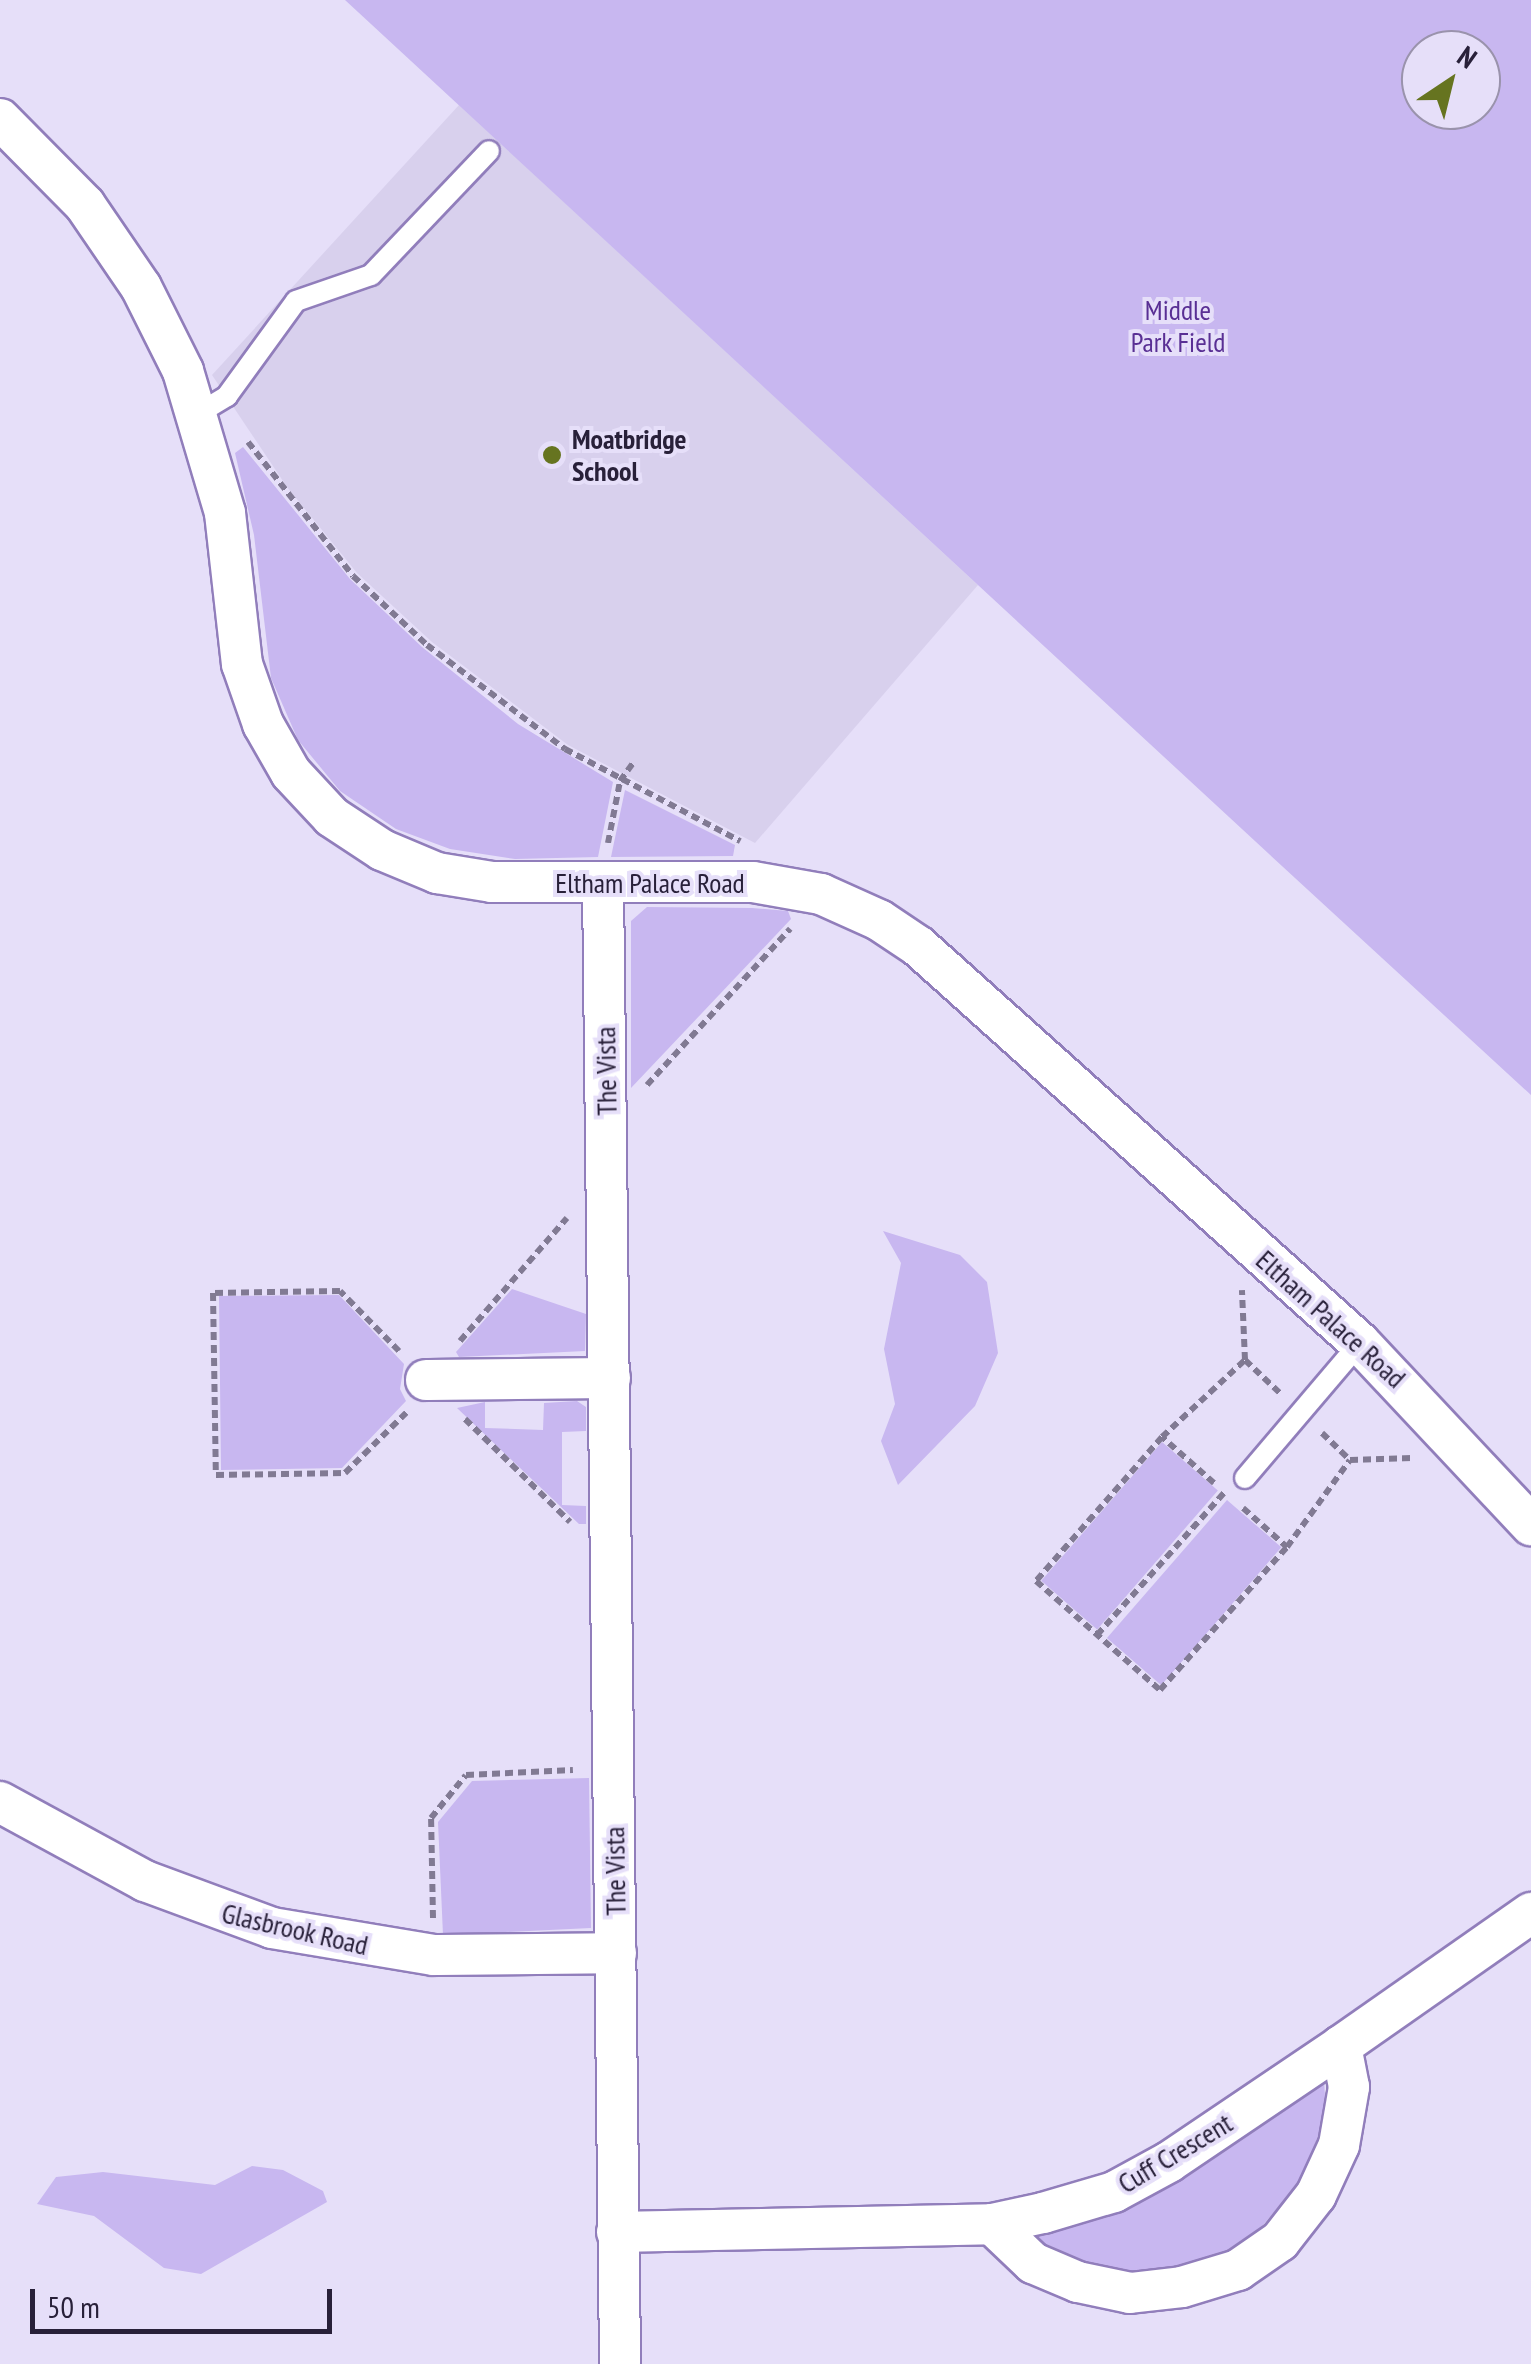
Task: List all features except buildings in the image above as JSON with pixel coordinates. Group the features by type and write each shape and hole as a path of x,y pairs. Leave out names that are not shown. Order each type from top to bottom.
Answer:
{"street":[{"name":"Eltham Palace Road","path":"0,119 85,205 141,287 198,413 224,513 242,664 263,724 291,773 332,816 382,850 437,873 492,882 753,882 821,894 918,946 1360,1342 1531,1526"},
{"name":"The Vista","path":"603,884 620,2364"},
{"path":"426,1380 610,1378"},
{"name":"Glasbrook Road","path":"0,1802 197,1905 272,1928 434,1954 616,1953"},
{"name":"Cuff Crescent","path":"617,2232 992,2224 1114,2192 1342,2046 1531,1912"},
{"path":"992,2224 1033,2262 1078,2282 1130,2293 1182,2287 1238,2270 1280,2241 1316,2196 1339,2145 1349,2087 1342,2046"}],"lane":[{"path":"198,413 227,396 296,301 371,274 490,152"},
{"path":"1245,1478 1360,1342"}],"path":[{"path":"198,413 242,436 353,576 427,645 522,719 620,781 750,848"},
{"path":"603,884 620,781 634,762"},
{"path":"607,1129 821,894"},
{"path":"1240,1236 1245,1360 1162,1437 1036,1580 1160,1690 1286,1547 1350,1460 1469,1455"},
{"path":"1162,1437 1286,1547"},
{"path":"1097,1635 1225,1492"},
{"path":"434,1954 431,1818 466,1775 614,1767"}],"shaded area":[{"name":"Moatbridge School","path":"459,105 978,585 755,843 568,745 432,642 357,573 287,487 212,375"}],"green space":[{"name":"Middle Park Field","path":"345,0 1531,0 1531,1095"},
{"path":"243,447 350,579 422,647 518,724 613,782 598,857 515,859 450,849 396,829 340,791 298,740 271,678 254,535 235,453"},
{"path":"625,790 735,845 733,856 611,857"},
{"path":"647,907 788,911 791,919 631,1088 631,921"},
{"path":"883,1231 960,1255 987,1282 998,1353 975,1406 898,1485 881,1441 895,1404 884,1349 901,1263"},
{"path":"512,1289 586,1314 585,1351 459,1357 456,1352"},
{"path":"339,1295 404,1364 400,1389 406,1401 342,1468 221,1470 219,1296"},
{"path":"577,1401 586,1407 586,1431 562,1432 562,1505 586,1506 586,1524 579,1524 457,1408 485,1402 485,1428 543,1430 544,1403"},
{"path":"1162,1442 1218,1491 1097,1629 1041,1581"},
{"path":"1227,1500 1281,1547 1161,1685 1107,1638"},
{"path":"589,1778 591,1928 443,1935 438,1822 472,1781"},
{"path":"1324,2080 1326,2112 1304,2177 1257,2232 1228,2252 1195,2266 1126,2272 1090,2265 1031,2237 1155,2192"},
{"path":"252,2166 283,2170 323,2191 327,2202 201,2274 164,2268 94,2216 37,2204 56,2177 103,2172 215,2185"}],"place":[{"name":"Moatbridge School","path":"552,455"}]}
